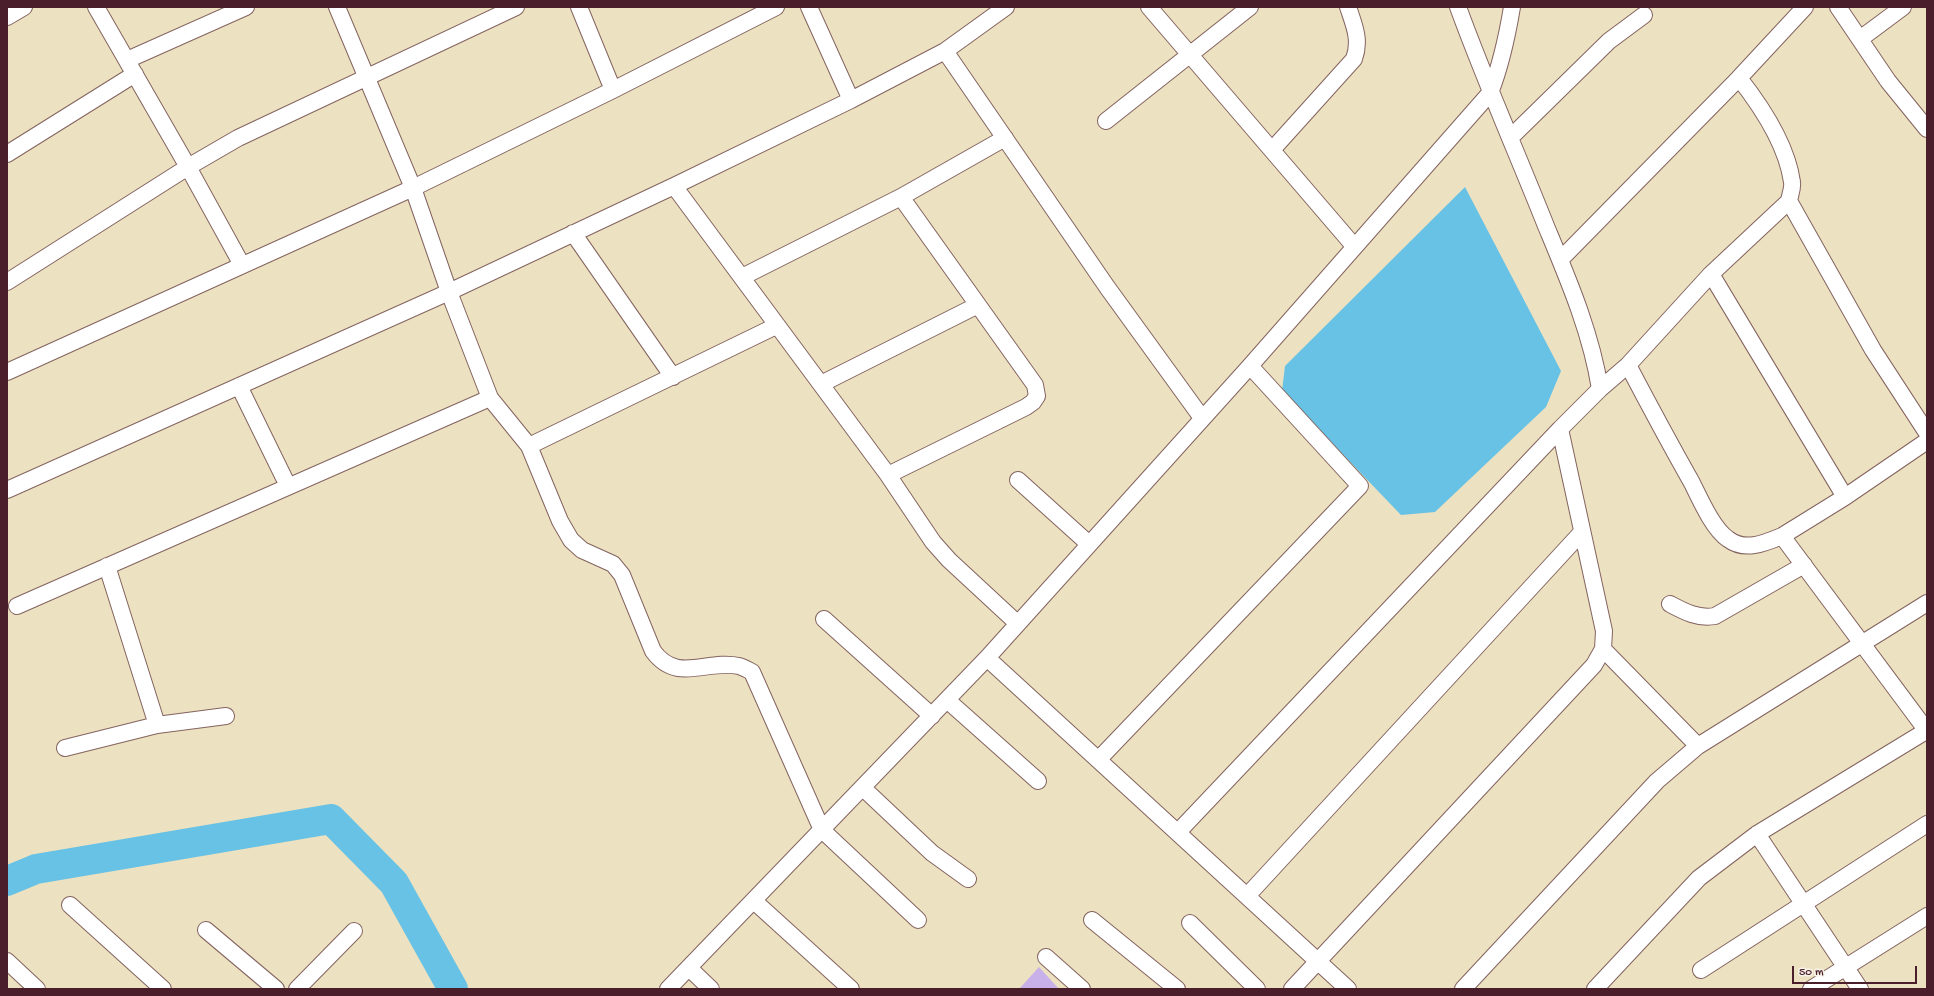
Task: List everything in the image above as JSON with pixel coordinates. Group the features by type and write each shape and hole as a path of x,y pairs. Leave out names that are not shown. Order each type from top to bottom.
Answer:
{"street":[{"path":"7,17 24,7"},
{"path":"96,7 188,167 242,265"},
{"path":"7,154 131,67 246,7"},
{"path":"337,7 414,188 449,292 490,398 529,446 560,521 571,540 582,550 613,564 622,575 653,651 661,662 672,667 688,669 725,665 740,666 752,672 822,830 918,920"},
{"path":"7,282 188,167 259,126 366,78 516,7"},
{"path":"579,7 613,90"},
{"path":"7,372 414,188 613,90 776,7"},
{"path":"809,7 851,100"},
{"path":"7,490 449,292 674,186 851,100 945,50 1006,7"},
{"path":"1149,7 1354,246"},
{"path":"1106,121 1250,7"},
{"path":"1272,150 1354,59 1358,41 1348,7"},
{"path":"1458,7 1490,93 1560,260 1596,362 1600,389"},
{"path":"668,989 987,658 1250,366 1490,93 1504,53 1512,7"},
{"path":"1560,260 1739,78 1805,7"},
{"path":"1838,7 1888,81 1927,129"},
{"path":"1860,39 1903,7"},
{"path":"1510,138 1609,41 1644,15"},
{"path":"945,50 1107,287 1202,418"},
{"path":"1178,832 1560,428 1600,389 1628,365 1711,274 1789,201 1792,184 1782,149 1764,113 1739,78"},
{"path":"742,277 901,196 1005,138"},
{"path":"674,186 742,277 776,326 888,475 920,523 941,551 1017,623"},
{"path":"888,475 1026,407 1034,402 1037,396 1035,384 901,196"},
{"path":"1789,201 1873,350 1927,433"},
{"path":"573,233 673,377"},
{"path":"1711,274 1845,497"},
{"path":"821,384 978,305"},
{"path":"529,446 776,326"},
{"path":"1628,365 1715,525 1728,539 1742,545 1759,545 1782,536 1845,497 1927,441"},
{"path":"1098,760 1360,486 1250,366"},
{"path":"238,386 288,486"},
{"path":"17,606 490,398"},
{"path":"1292,989 1594,665 1603,650 1604,631 1581,533 1560,428"},
{"path":"1018,480 1089,544"},
{"path":"1247,896 1581,533"},
{"path":"1595,989 1699,878 1757,834 1926,731 1782,536"},
{"path":"1670,604 1693,616 1706,618 1715,616 1804,565"},
{"path":"107,566 157,725"},
{"path":"1463,989 1657,781 1698,746 1927,603"},
{"path":"824,618 932,716"},
{"path":"1603,650 1698,746"},
{"path":"987,658 1348,989"},
{"path":"947,700 1038,781"},
{"path":"65,748 157,725 226,716"},
{"path":"863,788 932,853 968,879"},
{"path":"1701,970 1927,824"},
{"path":"1757,834 1860,989"},
{"path":"754,901 851,989"},
{"path":"70,905 164,989"},
{"path":"1811,989 1927,916"},
{"path":"1092,920 1177,989"},
{"path":"1190,922 1257,989"},
{"path":"206,930 276,989"},
{"path":"298,989 354,931"},
{"path":"1046,957 1082,989"},
{"path":"7,961 37,989"},
{"path":"689,968 711,989"}],"water":[{"path":"1465,187 1561,371 1546,407 1435,512 1401,515 1282,391 1285,366"}],"building":[{"path":"1039,967 1059,989 1019,989"}],"waterway":[{"path":"7,881 36,869 331,819 394,883 453,989"}]}
